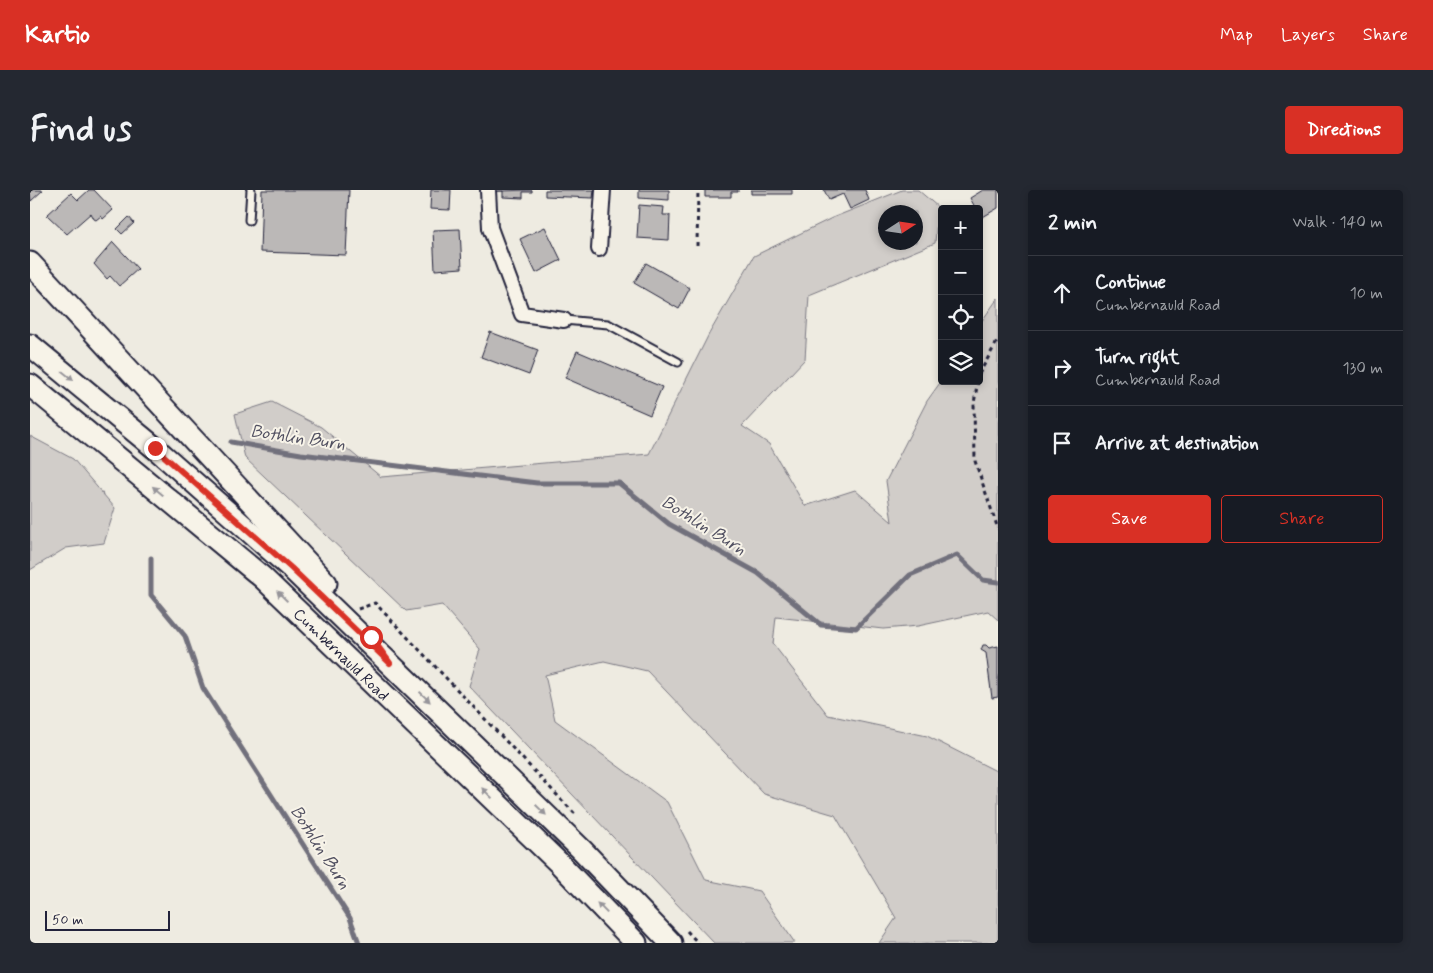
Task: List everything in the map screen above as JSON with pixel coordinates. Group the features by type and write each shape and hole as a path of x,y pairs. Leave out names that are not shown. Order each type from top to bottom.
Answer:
{"main road":[{"name":"Cumbernauld Road","path":"30,262 352,610 390,663"},
{"name":"Cumbernauld Road","path":"30,344 155,448 291,568 582,850 678,936"},
{"name":"Cumbernauld Road","path":"30,386 262,577 560,864 636,943"}],"street":[{"path":"488,190 490,228 522,314 564,320"},
{"path":"599,249 603,190"}],"lane":[{"path":"249,220 251,190"},
{"path":"564,320 608,324 678,362"}],"path":[{"path":"697,246 698,190"},
{"path":"983,367 998,340"},
{"path":"977,385 974,403 975,461 998,530"},
{"path":"352,610 375,604 581,821"},
{"path":"678,936 698,943"}],"shaded area":[{"path":"902,190 918,190 938,207 935,243 923,248 923,205 878,205 878,250 918,250 809,295 805,359 742,426 769,444 805,506 855,490 892,522 886,481 927,401 938,385 983,385 983,319 998,298 998,620 988,611 918,626 883,629 776,617 773,644 828,715 927,736 998,772 998,943 879,943 896,918 835,815 764,794 647,671 604,661 545,675 555,720 667,802 706,880 759,891 795,943 714,943 469,686 480,649 442,605 406,611 245,458 235,414 272,402 321,427 381,477 649,454 709,334 754,256 832,218"},
{"path":"30,436 73,459 115,508 104,543 66,548 30,570"}],"building":[{"path":"30,190 43,190 31,201"},
{"path":"89,190 94,190 113,210 103,219 101,216 96,220 91,213 67,234 47,215 71,193 78,200"},
{"path":"262,190 349,190 346,255 260,252"},
{"path":"431,190 451,190 450,210 430,209"},
{"path":"532,190 532,192 523,192 523,198 503,197 503,191 497,191"},
{"path":"545,190 594,190 593,198 545,196"},
{"path":"639,190 669,190 669,200 639,198"},
{"path":"705,190 738,190 738,192 731,192 731,197 705,197"},
{"path":"751,190 792,190 792,194 751,194"},
{"path":"824,190 865,190 869,200 850,209 843,194 829,200"},
{"path":"983,190 998,190 998,208 983,217 983,205 974,205 970,198"},
{"path":"639,205 664,207 663,215 670,215 669,240 637,238"},
{"path":"129,217 134,223 122,234 117,229"},
{"path":"545,227 561,260 536,273 520,239"},
{"path":"460,229 462,268 435,270 433,230"},
{"path":"113,242 138,269 119,286 110,276 107,279 94,264"},
{"path":"646,263 690,288 679,309 634,283"},
{"path":"490,332 538,350 529,375 481,357"},
{"path":"577,351 662,387 650,415 565,378"},
{"path":"983,645 989,648 998,646 998,697 992,698 986,653 981,650"}],"waterway":[{"name":"Bothlin Burn","path":"231,442 301,454 537,483 619,483 669,524 758,573 821,625 856,628 910,575 957,555 983,580 998,582"},
{"name":"Bothlin Burn","path":"151,558 151,595 185,636 203,688 350,918 359,943"}],"route":[{"path":"155,448 291,568 390,663 371,637"}]}
